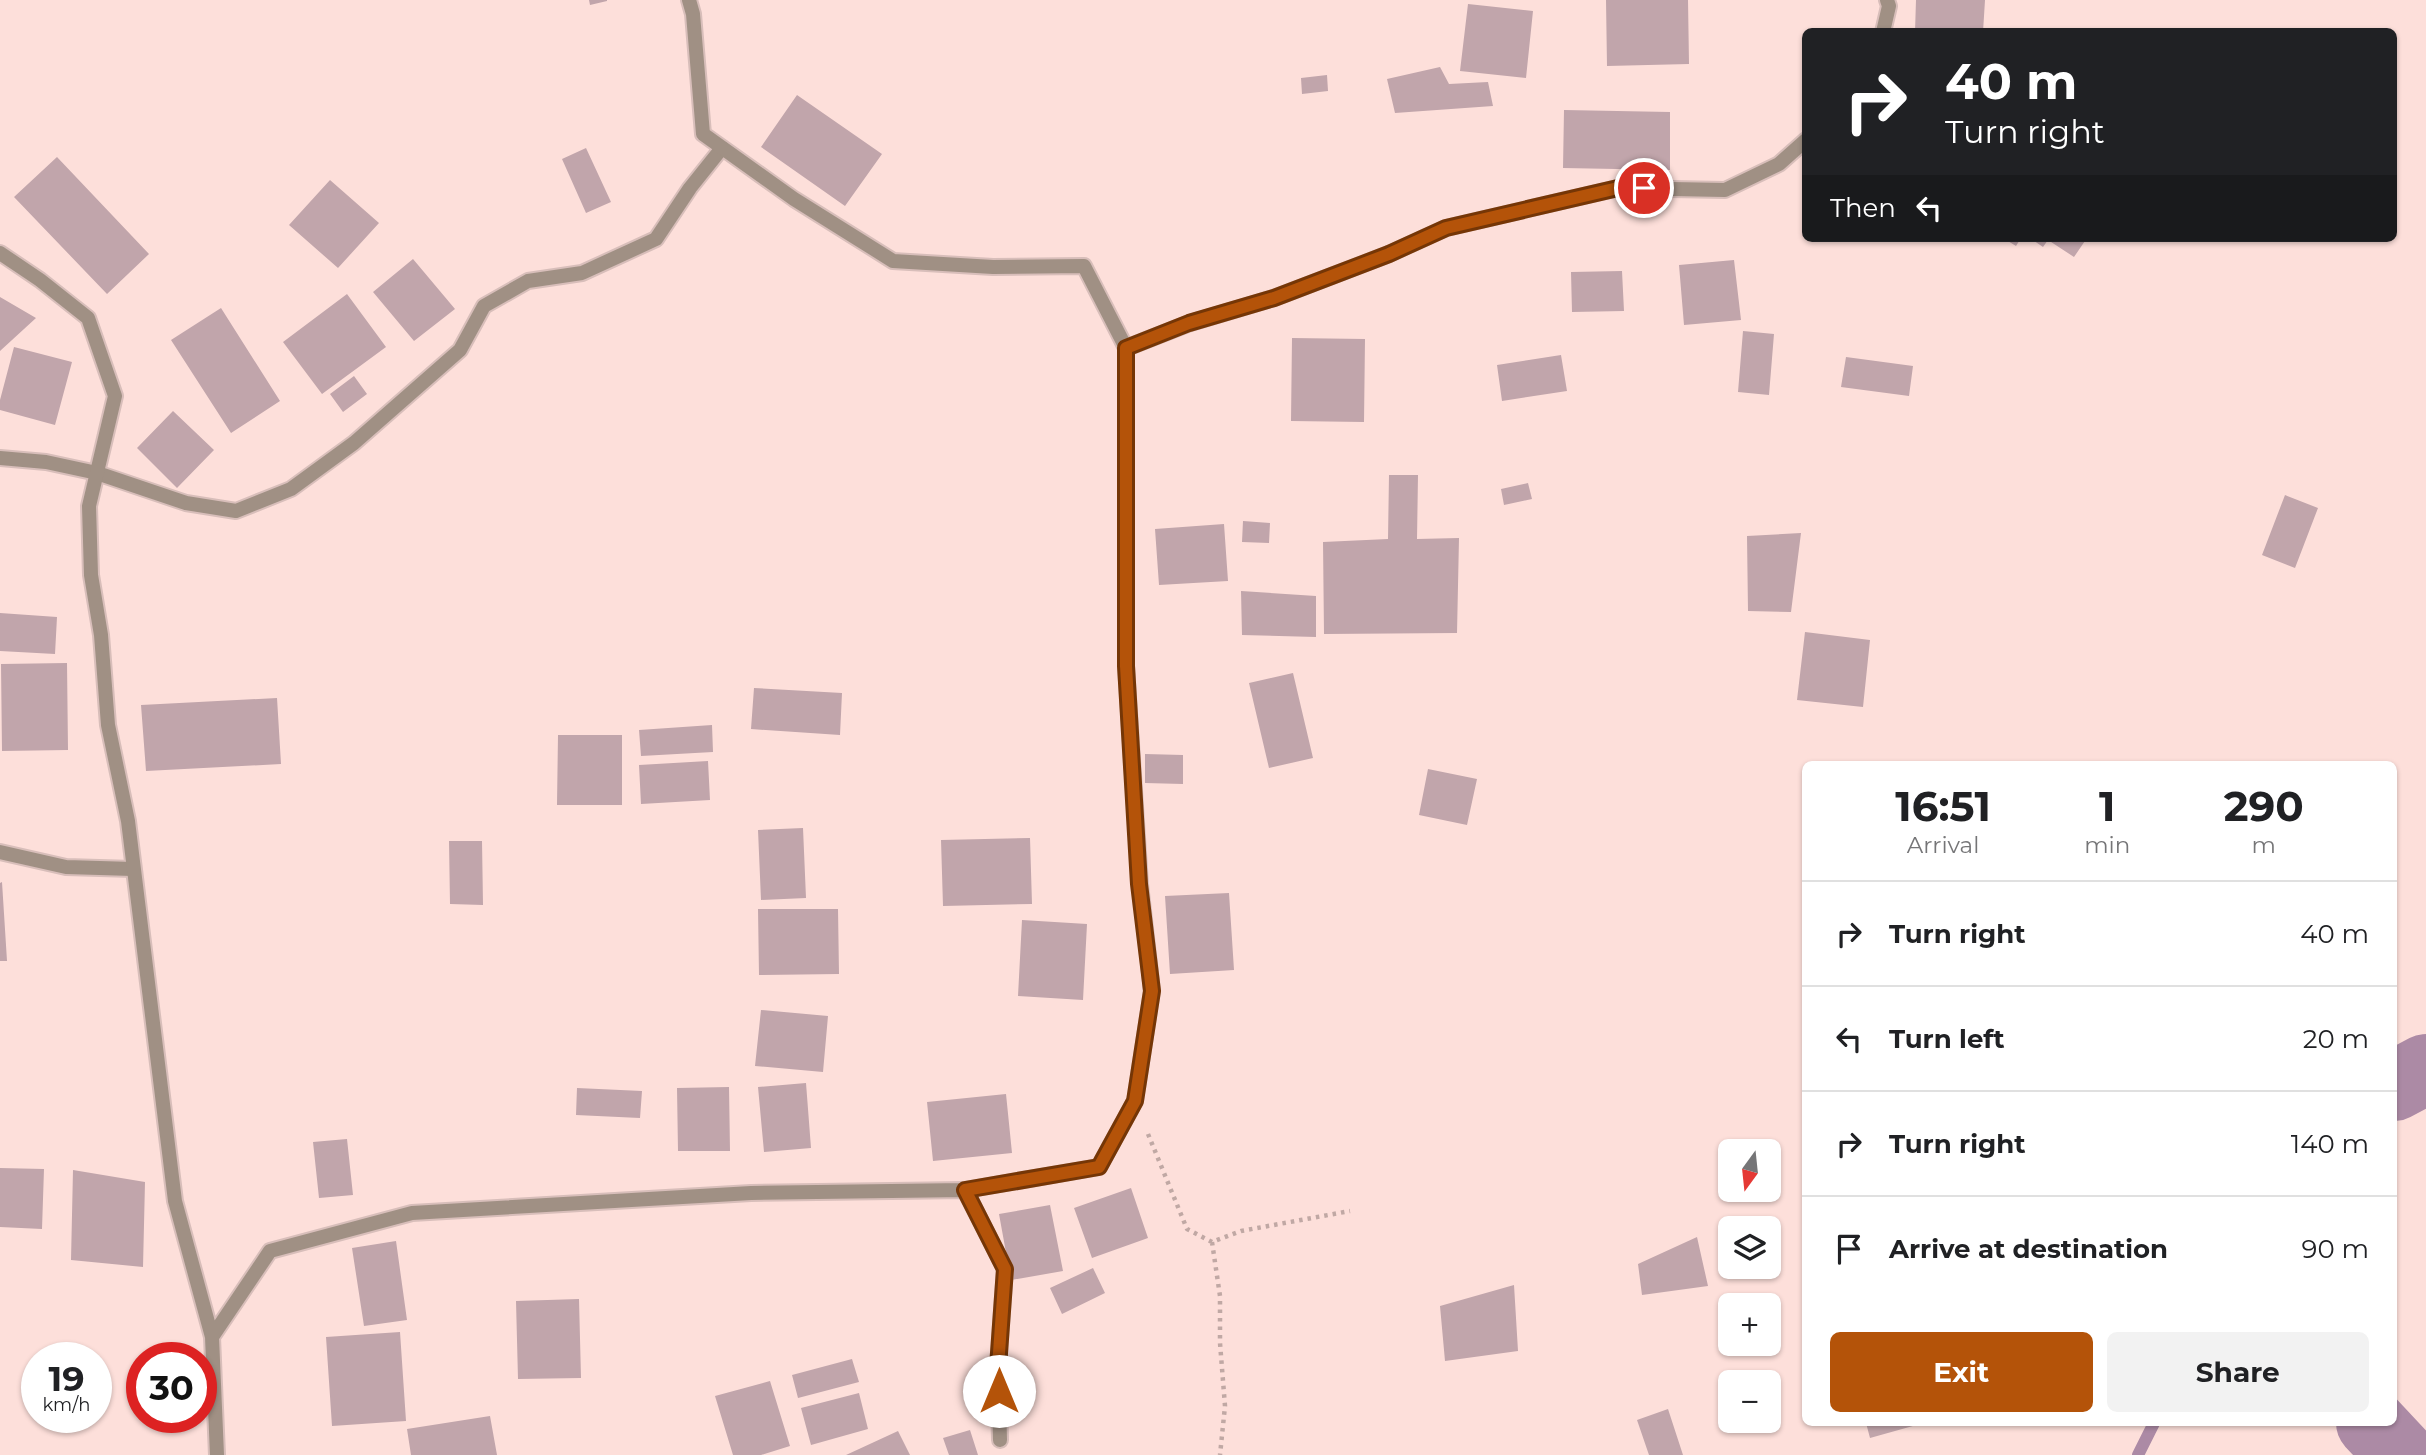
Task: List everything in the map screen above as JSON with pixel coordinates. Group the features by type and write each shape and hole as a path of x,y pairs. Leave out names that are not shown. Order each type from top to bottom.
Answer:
{"street":[{"path":"212,1337 270,1251 412,1213 751,1193 965,1190 1099,1167 1135,1101 1152,991 1139,884 1126,666 1126,348 1084,266 993,267 893,261 794,199 704,134 694,14 689,0"},
{"path":"1884,28 1889,6 1887,0"},
{"path":"1126,348 1189,323 1274,298 1389,254 1446,228 1618,188 1725,190 1779,164 1802,144"},
{"path":"0,458 46,462 97,473 186,503 236,511 291,489 354,443 460,350 484,306 528,281 582,273 656,239 722,148"},
{"path":"0,253 40,279 88,318 115,396 89,506 91,575 101,635 107,725 128,821 175,1201 212,1337 217,1455"},
{"path":"0,852 66,867 133,869"},
{"path":"965,1190 1005,1269 998,1367 1000,1440"}],"path":[{"path":"1135,1101 1187,1229 1212,1242 1241,1231 1350,1211"},
{"path":"1212,1242 1220,1296 1220,1343 1225,1406 1220,1455"}],"building":[{"path":"589,0 607,0 607,1 590,5"},
{"path":"1606,0 1688,0 1689,64 1607,66"},
{"path":"1916,0 1985,0 1983,28 1915,28"},
{"path":"1468,4 1533,11 1526,78 1460,71"},
{"path":"1440,67 1449,84 1488,82 1493,106 1395,113 1387,79"},
{"path":"1327,75 1328,91 1302,94 1301,78"},
{"path":"797,95 882,154 845,206 761,147"},
{"path":"1564,110 1670,112 1670,170 1563,168"},
{"path":"586,148 611,202 586,213 562,159"},
{"path":"57,157 149,254 107,294 14,197"},
{"path":"330,180 379,223 338,268 289,225"},
{"path":"2051,242 2084,242 2074,257"},
{"path":"413,259 455,309 414,341 373,292"},
{"path":"1734,260 1741,320 1684,325 1679,265"},
{"path":"1622,271 1624,311 1572,312 1571,272"},
{"path":"347,294 386,347 322,394 283,342"},
{"path":"0,297 36,318 0,351"},
{"path":"221,308 280,401 231,433 171,340"},
{"path":"1743,331 1774,334 1769,395 1738,392"},
{"path":"1292,338 1365,339 1364,422 1291,421"},
{"path":"14,347 72,362 55,425 0,410 0,400"},
{"path":"1561,355 1567,391 1502,401 1497,365"},
{"path":"1846,357 1913,366 1909,396 1841,387"},
{"path":"354,376 367,394 343,412 330,394"},
{"path":"173,411 214,450 177,488 137,448"},
{"path":"1389,475 1418,475 1417,539 1459,538 1457,633 1324,634 1323,542 1388,539"},
{"path":"1528,483 1532,499 1504,505 1501,489"},
{"path":"2285,495 2318,508 2295,568 2262,555"},
{"path":"1243,521 1270,523 1269,543 1242,542"},
{"path":"1224,524 1228,581 1159,585 1155,529"},
{"path":"1801,533 1791,612 1748,611 1747,536"},
{"path":"1241,591 1316,596 1316,637 1242,635"},
{"path":"0,613 57,617 55,654 0,651"},
{"path":"1805,632 1870,640 1863,707 1797,700"},
{"path":"67,663 68,750 2,751 1,664"},
{"path":"1293,673 1313,758 1269,768 1249,683"},
{"path":"754,688 842,693 840,735 751,729"},
{"path":"277,698 281,764 146,771 141,705"},
{"path":"712,725 713,752 641,756 639,730"},
{"path":"558,735 622,735 622,805 557,805"},
{"path":"1145,754 1183,755 1183,784 1145,783"},
{"path":"708,761 710,800 641,804 639,765"},
{"path":"1428,769 1477,779 1467,825 1419,815"},
{"path":"803,828 806,898 761,900 758,830"},
{"path":"1030,838 1032,904 943,906 941,840"},
{"path":"449,841 482,841 483,905 450,904"},
{"path":"2,882 7,961 0,961"},
{"path":"1229,893 1234,970 1170,974 1165,896"},
{"path":"758,909 838,909 839,974 759,975"},
{"path":"1022,920 1087,924 1083,1000 1018,996"},
{"path":"761,1010 828,1016 823,1072 755,1066"},
{"path":"806,1083 811,1148 764,1152 758,1087"},
{"path":"729,1087 730,1151 678,1151 677,1088"},
{"path":"577,1088 642,1091 640,1118 576,1115"},
{"path":"1006,1094 1012,1153 933,1161 927,1102"},
{"path":"347,1139 353,1195 319,1198 313,1142"},
{"path":"0,1168 44,1169 42,1229 0,1227"},
{"path":"73,1170 145,1182 143,1267 71,1260"},
{"path":"1131,1188 1148,1238 1092,1258 1074,1208"},
{"path":"1050,1205 1063,1271 1011,1280 999,1214"},
{"path":"1697,1237 1708,1286 1642,1295 1638,1264"},
{"path":"396,1241 407,1320 364,1326 352,1248"},
{"path":"1093,1268 1105,1293 1062,1314 1050,1288"},
{"path":"1514,1285 1518,1351 1445,1361 1440,1306"},
{"path":"579,1299 581,1378 518,1379 516,1301"},
{"path":"400,1332 406,1421 332,1426 326,1337"},
{"path":"852,1359 859,1382 798,1398 792,1375"},
{"path":"770,1381 790,1446 761,1455 733,1455 715,1396"},
{"path":"859,1393 868,1429 811,1445 801,1408"},
{"path":"1668,1409 1683,1455 1649,1455 1637,1420"},
{"path":"490,1416 497,1455 411,1455 407,1429"},
{"path":"1867,1426 1913,1426 1870,1438"},
{"path":"970,1430 978,1455 949,1455 943,1438"},
{"path":"898,1431 910,1455 846,1455"}],"waterway":[{"path":"2397,1084 2426,1069"},
{"path":"2138,1455 2152,1426"},
{"path":"2374,1426 2401,1455"}],"route":[{"path":"999,1391 998,1367 1005,1269 965,1190 1099,1167 1135,1101 1152,991 1139,884 1126,666 1126,348 1189,323 1274,298 1389,254 1446,228 1618,188 1644,188"}]}
